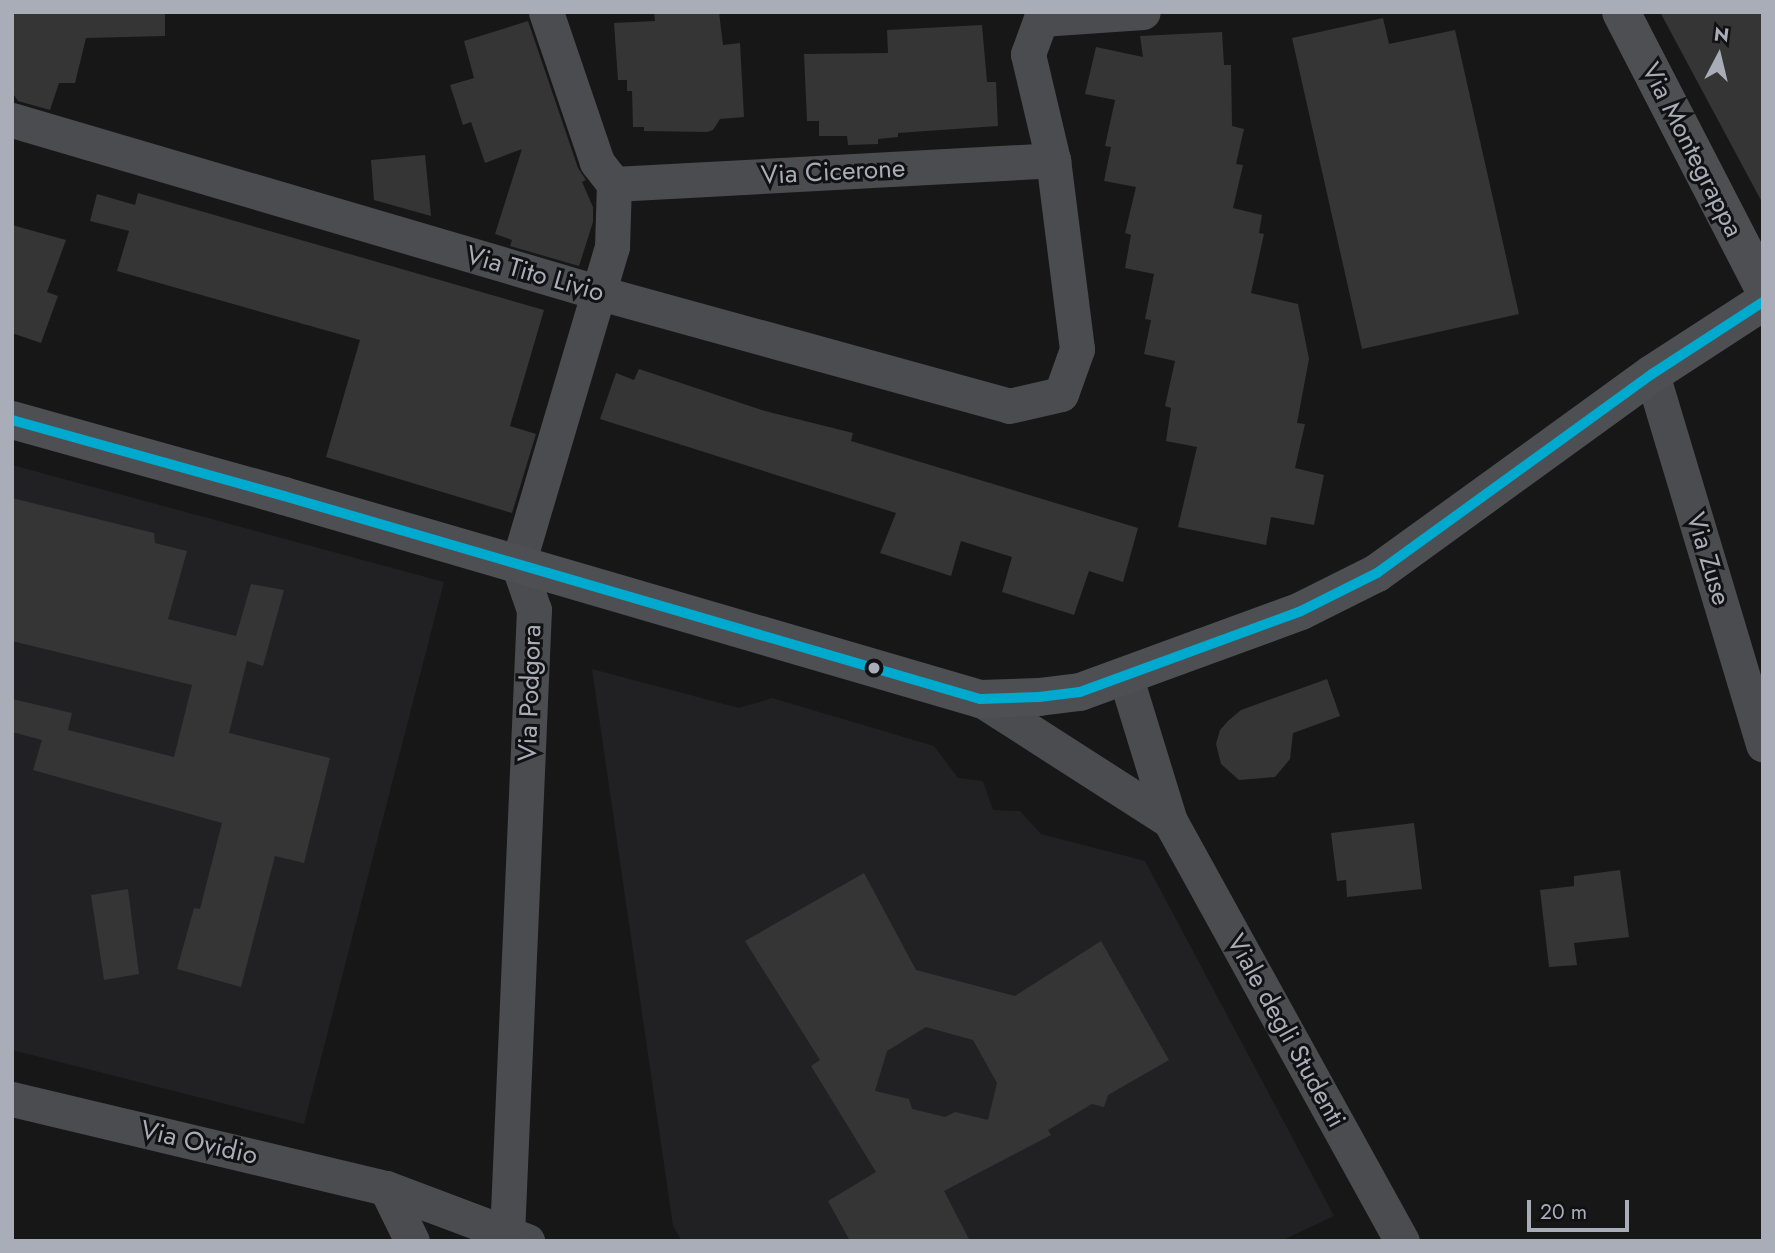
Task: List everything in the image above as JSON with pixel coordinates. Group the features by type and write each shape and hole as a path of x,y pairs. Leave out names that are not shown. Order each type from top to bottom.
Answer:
{"main road":[{"name":"Via Montegrappa","path":"1621,12 1763,287"},
{"path":"12,421 518,564 980,699 1080,692 1301,611 1377,573 1652,374 1763,302"}],"street":[{"path":"518,564 612,247 614,184 597,162 546,12"},
{"path":"1053,160 1028,54 1041,19 1143,12"},
{"name":"Via Tito Livio","path":"12,120 600,293 1009,406 1061,394 1077,349 1053,160"},
{"name":"Via Cicerone","path":"614,184 1053,160"},
{"name":"Via Zuse","path":"1652,374 1763,745"},
{"name":"Via Podgora","path":"517,1238 534,610 518,564"},
{"name":"Viale degli Studenti","path":"1125,676 1170,821 1402,1241"},
{"path":"980,699 1170,821"},
{"name":"Via Ovidio","path":"12,1098 386,1188 517,1238"},
{"path":"386,1188 412,1241"}],"shaded area":[{"path":"12,465 444,582 304,1124 12,1050"},
{"path":"592,669 739,708 772,698 934,746 958,778 983,781 993,810 1020,811 1041,834 1145,861 1334,1216 1281,1241 682,1241 673,1226"}],"building":[{"path":"12,12 165,12 165,36 86,38 75,83 59,83 50,110 18,101 12,92"},
{"path":"654,12 719,12 723,45 740,43 744,117 720,119 713,130 707,132 644,131 644,127 633,127 632,91 627,91 627,80 618,80 614,23 655,21"},
{"path":"1660,12 1763,12 1763,204"},
{"path":"1383,18 1389,44 1455,30 1519,314 1362,349 1292,38"},
{"path":"528,21 578,168 586,180 582,182 593,207 593,222 579,266 510,246 512,240 495,234 522,149 485,163 471,122 463,125 450,85 474,78 464,41"},
{"path":"982,25 987,82 996,82 998,126 898,133 898,137 878,139 878,144 848,145 847,136 819,136 819,121 807,121 804,54 888,53 887,30"},
{"path":"1222,32 1224,65 1231,65 1232,126 1244,129 1236,164 1243,165 1233,208 1262,215 1259,233 1264,234 1251,293 1298,304 1309,359 1297,423 1305,424 1295,468 1324,475 1314,525 1271,517 1266,545 1178,527 1197,447 1166,441 1171,408 1165,406 1175,361 1144,354 1151,320 1145,319 1154,274 1125,268 1131,235 1125,233 1136,187 1104,181 1111,147 1105,146 1115,100 1085,94 1096,47 1143,57 1140,36"},
{"path":"425,155 431,216 374,200 371,160"},
{"path":"138,193 544,310 510,426 536,434 512,513 326,457 360,340 117,271 129,231 90,221 97,194 135,205"},
{"path":"12,225 66,240 47,292 58,296 41,343 12,333"},
{"path":"639,369 765,411 853,433 851,441 1138,528 1123,582 1089,571 1074,615 1002,592 1012,557 961,541 951,576 880,553 896,513 600,419 616,373 634,380"},
{"path":"12,498 154,533 155,543 187,551 168,619 236,636 251,584 284,590 263,666 247,661 229,733 330,758 304,863 275,856 241,987 177,969 194,908 200,909 222,823 33,770 42,740 12,732 12,699 72,713 68,730 174,757 192,685 12,641"},
{"path":"1327,679 1340,716 1293,733 1290,759 1275,777 1239,780 1221,764 1216,744 1220,730 1241,710"},
{"path":"1414,823 1422,889 1347,897 1346,880 1337,881 1331,833"},
{"path":"1620,870 1629,937 1574,943 1577,965 1549,967 1540,890 1574,886 1574,876"},
{"path":"864,873 916,970 1015,996 1101,941 1169,1060 1108,1095 1104,1107 1092,1104 1048,1130 1051,1135 944,1191 970,1241 850,1241 828,1201 876,1172 811,1066 820,1060 745,941","holes":["926,1027 973,1040 997,1083 988,1120 955,1112 945,1117 912,1109 909,1099 875,1091 887,1051"]},
{"path":"128,889 139,974 104,980 91,895"}],"transit line":[{"path":"12,420 284,496 980,699 1039,697 1080,692 1301,611 1377,573 1652,374 1763,302"}]}
